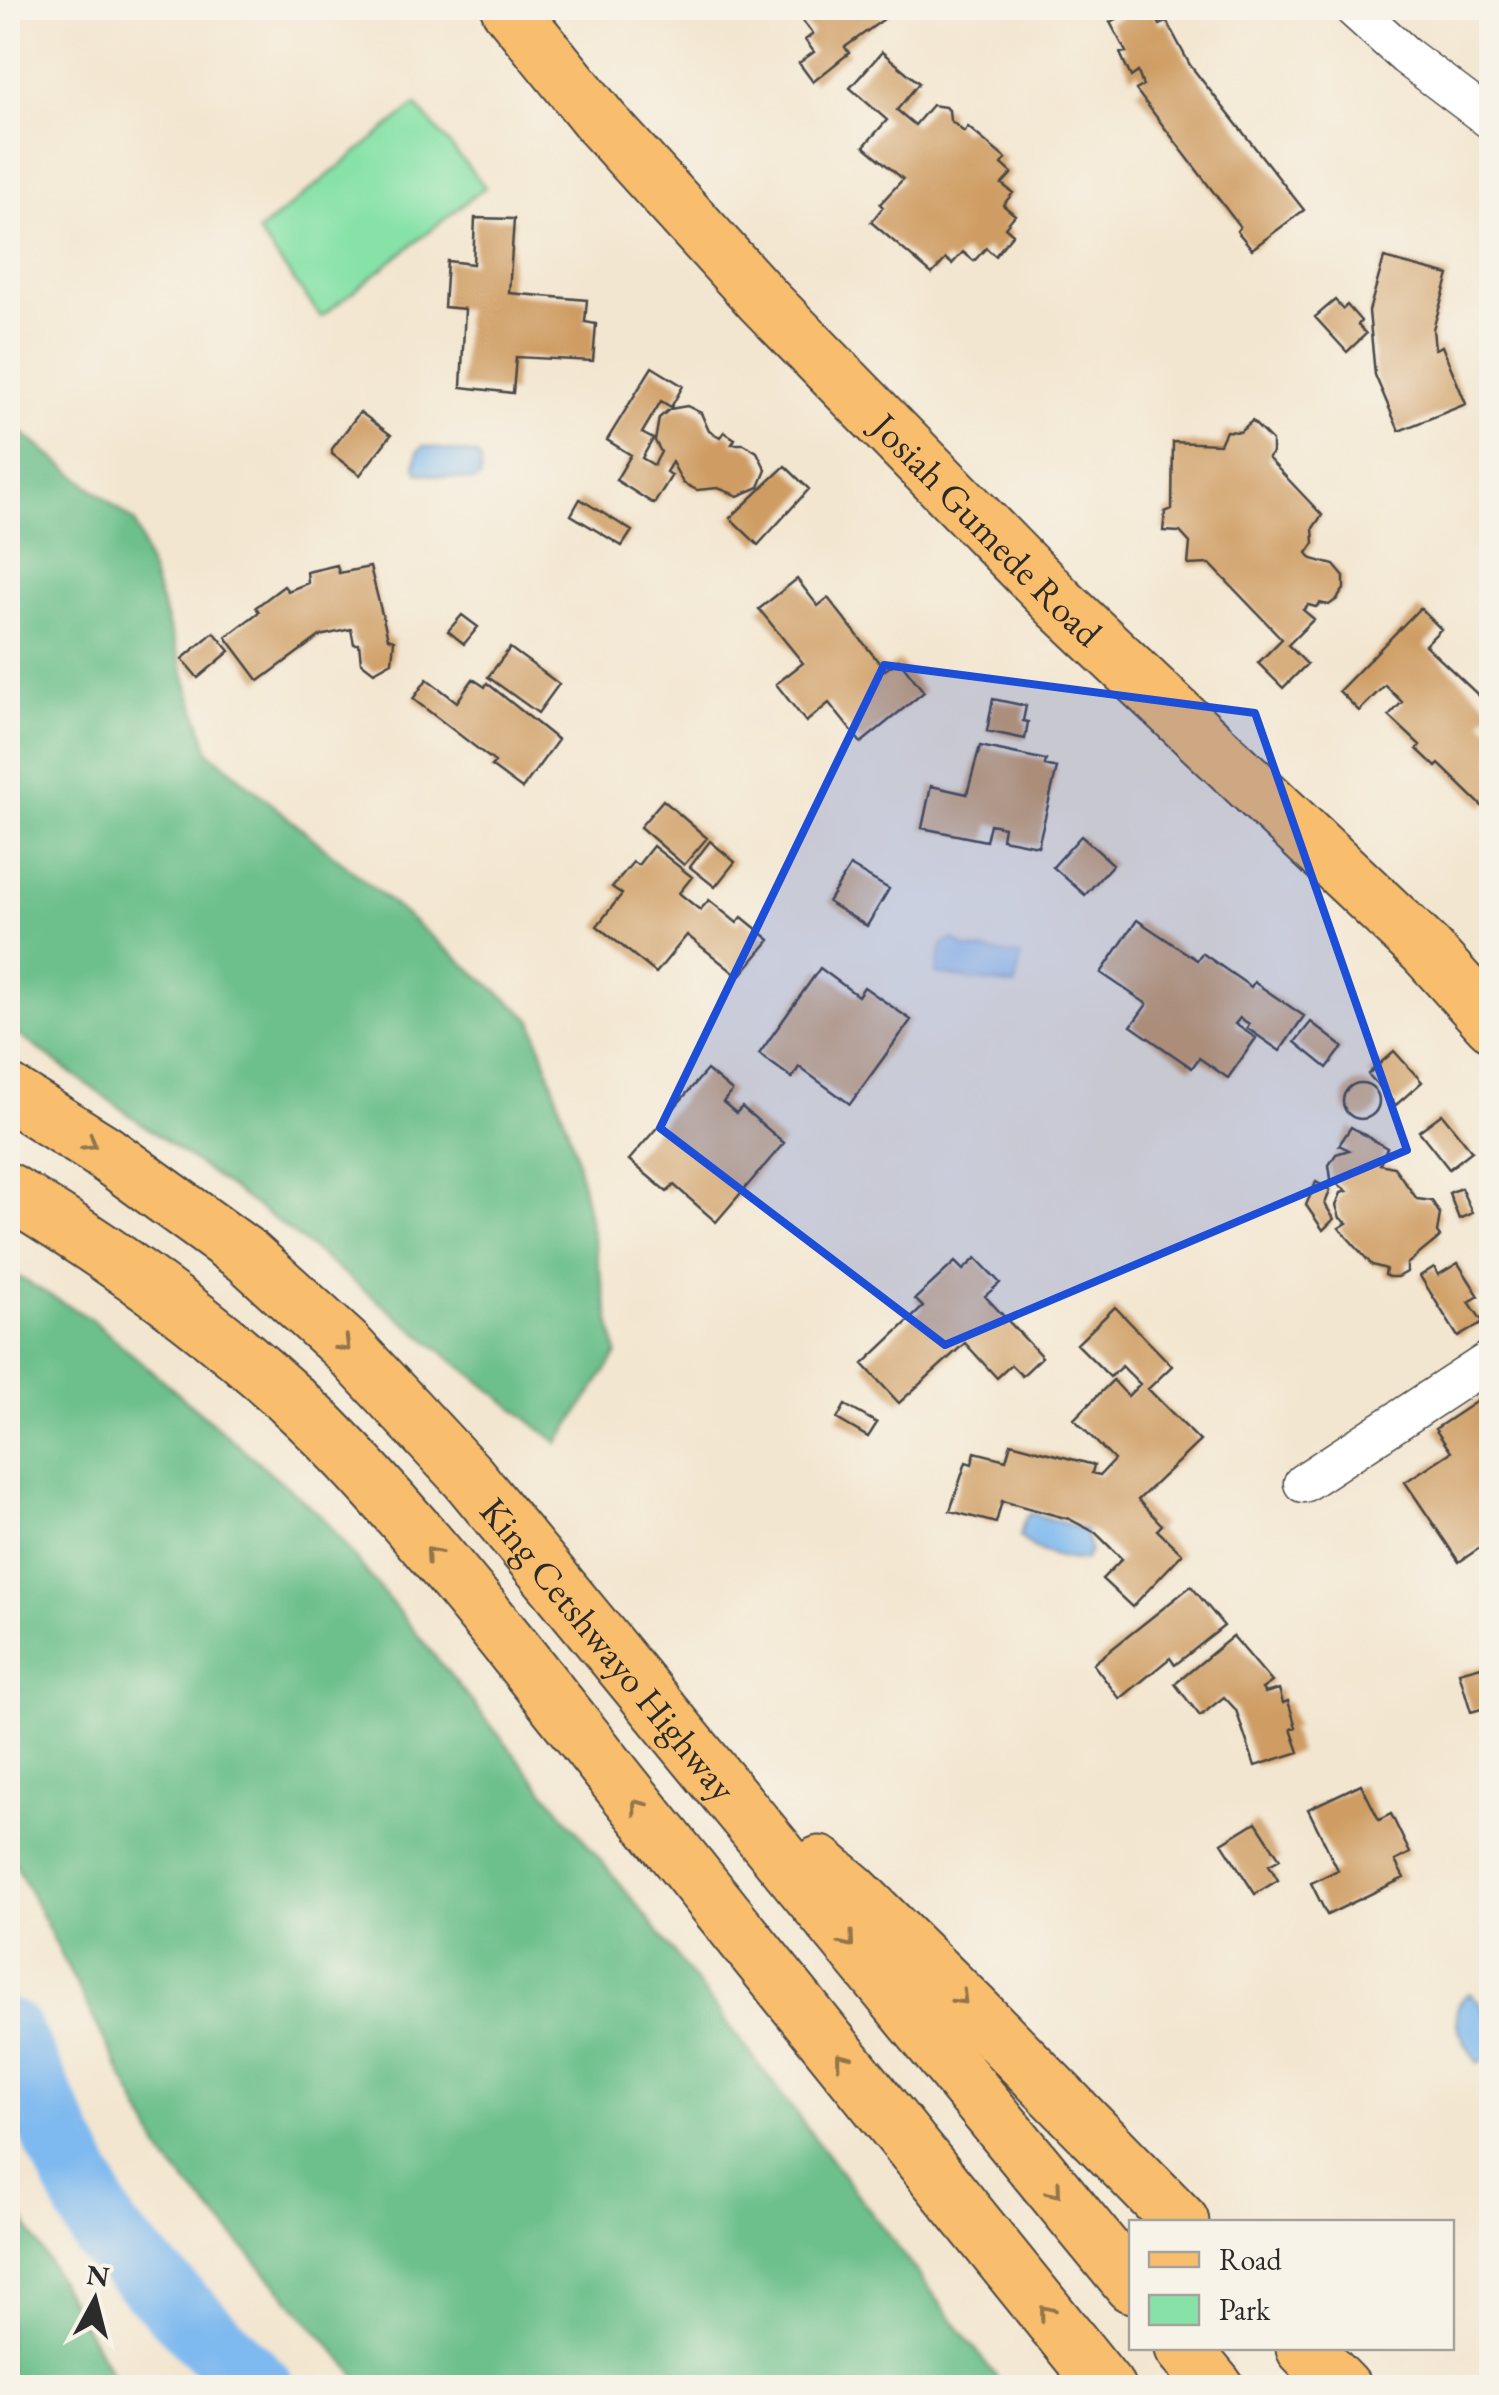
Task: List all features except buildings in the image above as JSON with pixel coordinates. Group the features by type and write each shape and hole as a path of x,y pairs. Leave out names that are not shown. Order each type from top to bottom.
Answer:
{"main road":[{"name":"Josiah Gumede Road","path":"509,8 602,123 763,300 1060,604 1426,950 1492,1023"},
{"name":"King Cetshwayo Highway","path":"8,1092 102,1151 247,1256 345,1345 468,1477 1129,2280"},
{"name":"King Cetshwayo Highway","path":"8,1191 96,1246 176,1304 253,1368 349,1457 478,1607 1107,2388"},
{"path":"706,1769 852,1890 1179,2220"},
{"path":"1186,2350 1216,2388"},
{"path":"1306,2350 1343,2388"}],"street":[{"path":"1353,8 1406,56 1492,121"},
{"path":"1304,1483 1492,1358"}],"highlighted area":[{"path":"884,665 1255,713 1407,1150 945,1345 660,1128"}],"green space":[{"path":"416,105 485,187 321,317 258,232"},
{"path":"8,422 135,522 209,752 532,1020 575,1151 617,1354 558,1443 278,1222 8,1027"},
{"path":"8,1271 91,1319 320,1515 645,1915 1004,2387 367,2387 163,2156 8,1849"},
{"path":"8,2191 119,2387 8,2387"}],"water":[{"path":"423,446 477,455 481,462 480,478 474,481 419,473 415,467"},
{"path":"953,939 966,948 1021,956 1015,986 936,974 942,945"},
{"path":"1031,1513 1085,1530 1090,1551 1084,1560 1050,1554 1020,1537 1024,1521"},
{"path":"1469,1993 1483,2007 1491,2031 1491,2059 1478,2063 1456,2018 1461,2001"}],"waterway":[{"path":"8,2034 106,2235 259,2388"}]}
